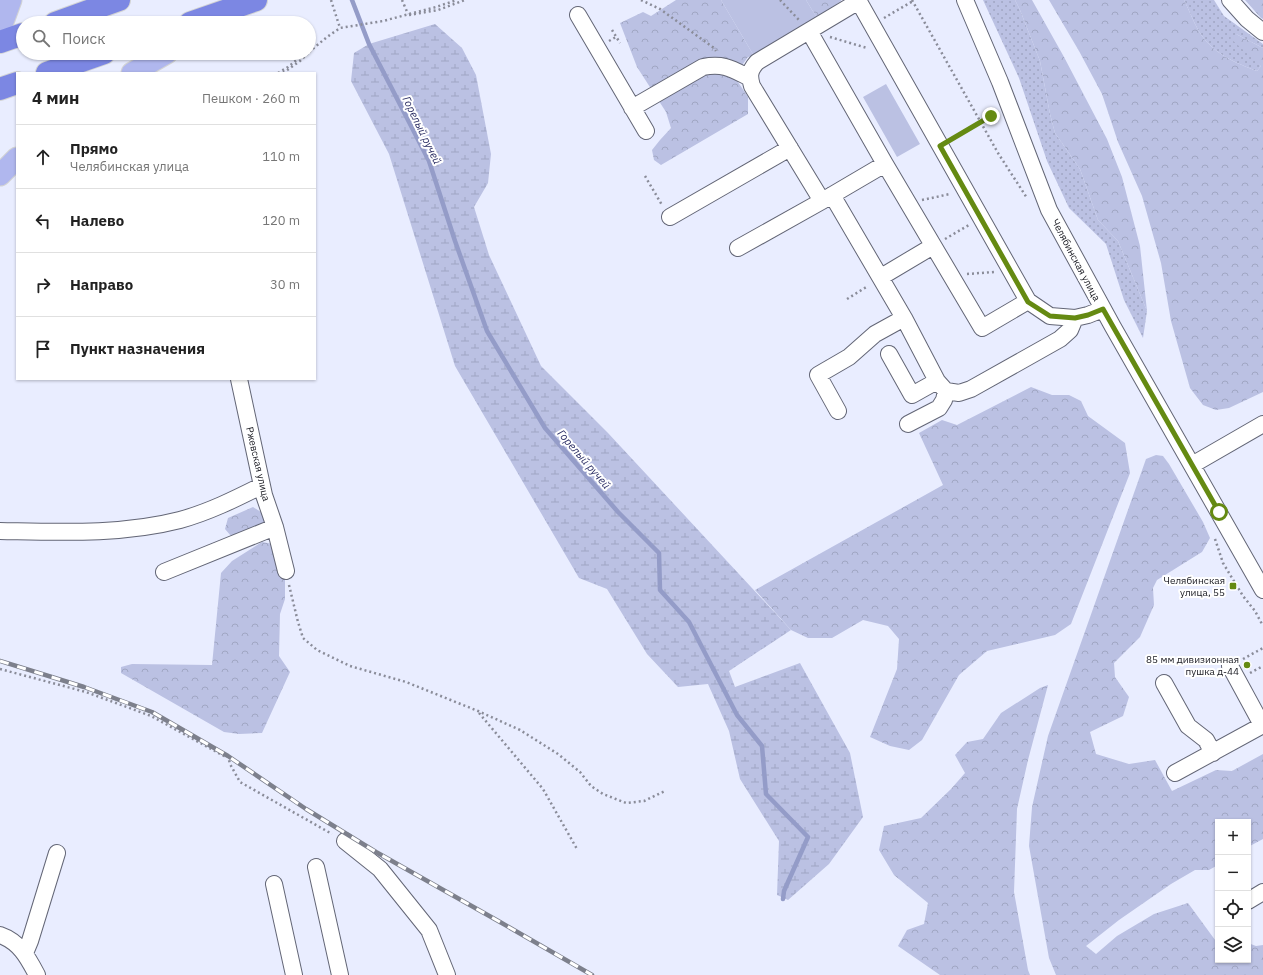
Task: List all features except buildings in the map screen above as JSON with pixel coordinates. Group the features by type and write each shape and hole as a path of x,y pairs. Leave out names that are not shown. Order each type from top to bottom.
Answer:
{"highway":[{"path":"75,16 120,0"},
{"path":"210,16 255,0"},
{"path":"0,42 16,36"},
{"path":"50,72 84,60"},
{"path":"0,89 16,84"}],"main road":[{"path":"0,30 11,0"},
{"path":"229,16 255,0"},
{"path":"134,72 155,60"},
{"path":"0,175 16,159"}],"street":[{"name":"Челябинская улица","path":"965,0 1000,82 1049,210 1103,309 1263,590"},
{"path":"1230,0 1247,19 1263,32"},
{"path":"908,424 939,408 944,400 942,386 881,277 827,198 790,148 752,86 750,78 752,68 757,62 859,1 1028,302 1050,316 1075,318 1103,309"},
{"path":"578,15 646,132"},
{"path":"809,31 885,164 982,328 1028,302"},
{"path":"632,108 703,66 715,65 727,67 750,78"},
{"path":"670,217 790,148"},
{"path":"738,248 885,164"},
{"path":"881,277 933,246"},
{"path":"838,411 818,375 849,357 875,334 904,318"},
{"path":"889,354 912,395 942,386 959,393 971,389 1060,339 1070,330 1075,318"},
{"name":"Ржевская улица","path":"238,380 264,495 275,527 286,571"},
{"path":"1192,465 1263,424"},
{"path":"0,531 57,532 128,530 179,520 209,510 262,486"},
{"path":"164,572 275,527"},
{"path":"1175,773 1263,725 1230,666"},
{"path":"1164,683 1188,726 1206,740 1213,753"},
{"path":"345,841 380,869 429,930 447,975"},
{"path":"25,953 58,853"},
{"path":"316,867 340,975"},
{"path":"274,884 294,975"},
{"path":"1251,900 1263,892"},
{"path":"0,935 14,942 25,953 37,975"}],"path":[{"path":"331,0 340,28"},
{"path":"402,0 408,14"},
{"path":"316,46 340,28 346,26 383,21 457,0"},
{"path":"395,18 438,10 464,0"},
{"path":"641,0 660,9 714,48 727,67"},
{"path":"780,0 809,31 889,54"},
{"path":"872,24 913,1"},
{"path":"612,30 620,44"},
{"path":"612,40 616,37"},
{"path":"280,72 296,60"},
{"path":"284,72 301,60"},
{"path":"940,146 991,116 1000,115"},
{"path":"645,176 670,217"},
{"path":"908,203 966,191"},
{"path":"933,246 981,218"},
{"path":"950,275 1010,270"},
{"path":"847,299 881,277"},
{"path":"286,571 303,638 317,650 350,666 406,682 478,711 520,730 558,754 580,772 591,786 603,794 626,803 644,801 665,791"},
{"path":"1230,666 1263,648"},
{"path":"0,669 86,692 152,716 224,756 228,756 230,764 240,782 345,841"},
{"path":"478,711 543,789 577,849"}],"green space":[{"path":"676,0 721,0 754,56 748,57 740,68 738,82 748,97 748,114 661,165 654,160 652,150 671,128 666,112 637,67 620,23 643,12 651,16"},
{"path":"721,0 806,0 817,18 754,56"},
{"path":"806,0 841,0 841,1 817,18"},
{"path":"983,0 1015,0 1020,10 1040,61 1055,133 1080,169 1098,220 1118,241 1147,311 1143,338 1124,300 1106,244 1069,208 1047,161 1019,78"},
{"path":"1015,0 1032,0 1107,139 1122,177 1140,246 1147,311 1118,241 1098,220 1080,169 1055,133 1040,61"},
{"path":"1049,0 1184,0 1202,36 1208,43 1227,58 1257,71 1261,66 1230,38 1236,34 1263,48 1263,392 1229,408 1216,410 1203,405 1190,388 1171,321 1161,263 1142,196 1118,142 1102,94"},
{"path":"1184,0 1214,0 1224,16 1263,44 1263,48 1236,34 1261,66 1257,71 1227,58 1208,43 1197,28"},
{"path":"1245,0 1263,0 1263,19 1261,18"},
{"path":"435,24 462,48 476,75 491,154 488,183 474,207 489,255 541,366 608,433 791,630 729,671 735,687 800,663 850,753 863,817 829,864 788,900 777,895 779,841 740,779 729,731 708,684 678,687 647,654 607,589 579,578 455,366 389,154 351,81 354,53 369,44"},
{"path":"886,84 920,144 897,157 863,97"},
{"path":"1031,387 1052,395 1069,395 1081,401 1088,416 1125,443 1130,473 1071,624 1055,635 987,651 959,675 922,740 909,750 890,746 870,737 897,669 899,639 888,626 863,620 832,638 808,638 791,630 755,590 943,485 919,433 942,420 957,425"},
{"path":"1156,455 1163,456 1203,522 1210,538 1202,552 1157,580 1153,588 1154,605 1140,637 1114,663 1115,677 1129,697 1123,716 1090,732 1096,754 1129,764 1155,760 1172,791 1216,770 1232,771 1263,754 1263,839 1251,845 1251,819 1215,819 1215,867 1209,870 1195,870 1171,884 1119,920 1086,946 1096,954 1117,936 1154,914 1188,903 1215,940 1215,963 1251,963 1251,944 1256,946 1263,945 1263,975 1056,975 1049,958 1029,846 1032,807 1048,736 1146,459"},
{"path":"253,507 261,512 265,521 263,526 238,537 231,536 225,529 228,518"},
{"path":"262,542 273,544 285,577 285,599 280,614 279,656 290,672 262,733 239,734 224,732 121,673 121,667 132,664 212,665 221,573 232,561"},
{"path":"1048,685 1028,760 1017,809 1014,892 1030,975 940,975 898,946 907,930 924,924 928,903 894,875 879,850 884,826 921,818 965,773 955,755 967,742 983,739 1001,713 1040,688"}],"waterway":[{"name":"Горелый ручей","path":"352,0 369,44 429,161 455,241 487,331 545,428 618,512 659,553 660,590 689,622 737,715 762,746 766,794 808,837 784,891 783,899"}],"railway":[{"path":"0,661 84,687 152,712 228,756 306,809 376,852 592,975"}],"place":[{"name":"Челябинская улица, 55","path":"1233,586"},
{"name":"85 мм дивизионная пушка д-44","path":"1247,665"}],"route":[{"path":"991,116 940,146 1028,302 1050,316 1075,318 1103,309 1219,512"}]}
